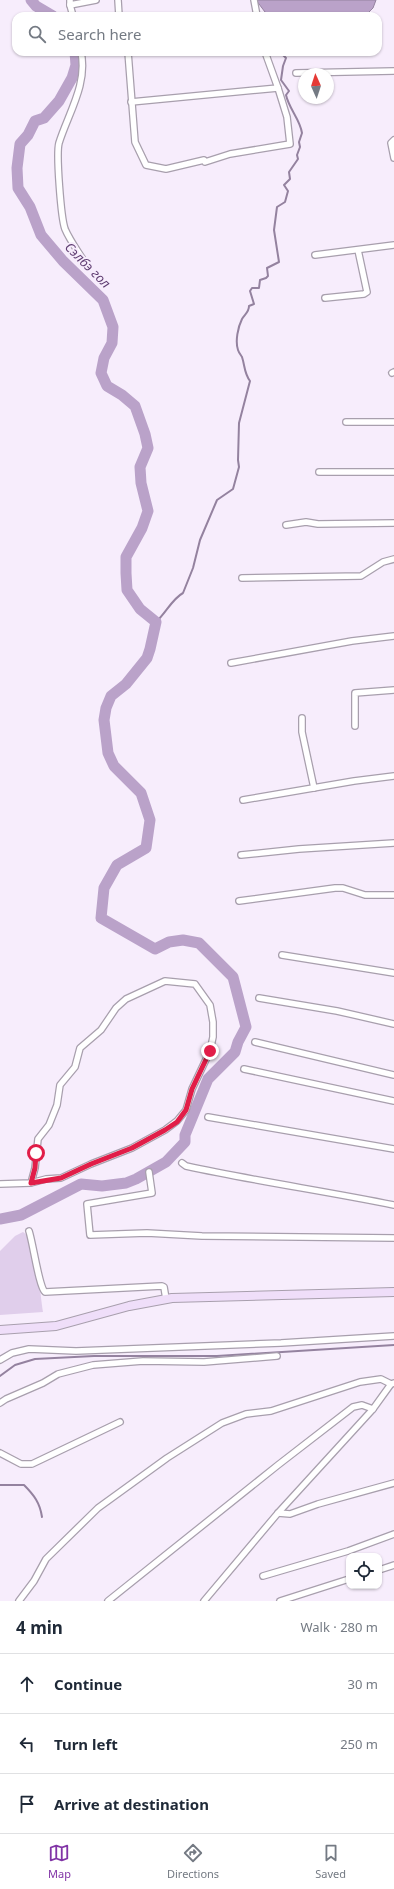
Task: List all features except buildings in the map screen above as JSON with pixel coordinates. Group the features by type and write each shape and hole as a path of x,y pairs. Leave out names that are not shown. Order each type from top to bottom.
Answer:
{"main road":[{"path":"0,1330 26,1330 56,1326 129,1306 166,1299 394,1292"}],"street":[{"path":"70,3 96,0"},
{"path":"118,0 119,12"},
{"path":"254,0 256,12"},
{"path":"82,56 80,88 59,145 60,199 64,228 86,266"},
{"path":"128,56 135,142 146,165 166,170 204,160 205,162 230,154 257,151 290,144 287,117 266,56"},
{"path":"296,73 394,71"},
{"path":"131,102 278,88"},
{"path":"394,140 391,143 394,158"},
{"path":"315,255 394,245"},
{"path":"325,298 367,292 358,250"},
{"path":"346,422 394,422"},
{"path":"319,472 394,472"},
{"path":"286,525 306,522 318,524 394,523"},
{"path":"242,578 361,576 383,562 394,559"},
{"path":"231,663 394,636"},
{"path":"355,726 354,693 394,690"},
{"path":"302,718 302,732 314,788"},
{"path":"243,800 354,780 394,776"},
{"path":"241,855 299,848 394,843"},
{"path":"239,901 335,888 343,888 365,895 394,896"},
{"path":"282,955 394,973"},
{"path":"0,1184 31,1183 61,1178 91,1164 132,1148 177,1122 186,1110 192,1089 210,1051 213,1037 213,1022 210,1004 195,984 165,981 126,999 116,1008 101,1030 80,1048 75,1067 60,1085 57,1105 49,1125 38,1139 35,1168 31,1183"},
{"path":"259,998 337,1011 394,1024"},
{"path":"256,1042 394,1075"},
{"path":"244,1069 394,1101"},
{"path":"208,1117 394,1149"},
{"path":"182,1163 186,1166 244,1179 270,1182 394,1205"},
{"path":"149,1172 152,1193 87,1204 90,1235 147,1233 202,1236 394,1238"},
{"path":"29,1231 41,1286 46,1292 162,1286 164,1288 166,1299"},
{"path":"0,1360 8,1354 29,1349 76,1351 281,1343 394,1336"},
{"path":"0,1402 43,1383 58,1374 93,1365 143,1361 204,1362 277,1356"},
{"path":"19,1601 34,1581 46,1559 98,1508 167,1458 222,1423 246,1414 271,1411 360,1382 381,1379 392,1383 373,1409 278,1513 204,1601"},
{"path":"108,1601 353,1407 362,1404 373,1409"},
{"path":"0,1453 21,1464 32,1464 120,1422"},
{"path":"278,1513 290,1514 318,1504 394,1483"},
{"path":"263,1576 348,1551 394,1534"},
{"path":"382,1569 394,1565"},
{"path":"280,1601 346,1580"}],"shaded area":[{"path":"256,0 376,0 373,8 369,12 265,12"},
{"path":"23,1232 28,1237 35,1257 43,1312 0,1315 0,1251 15,1236"}],"waterway":[{"name":"Сэлбэ гол","path":"31,0 36,6 46,12"},
{"name":"Сэлбэ гол","path":"0,1219 21,1215 81,1184 102,1186 126,1183 166,1162 185,1142 185,1135 208,1079 235,1052 238,1042 246,1027 233,977 199,943 183,940 169,942 155,949 101,918 104,888 117,865 146,848 150,820 141,793 114,766 108,753 104,720 106,708 111,696 126,684 147,658 156,622 140,609 127,590 126,557 142,528 148,511 141,483 140,467 148,448 145,434 135,406 122,395 107,386 101,373 104,358 112,343 113,327 103,300 63,261 41,235 30,207 18,188 17,168 20,144 28,135 35,121 44,118 59,101 72,78 76,65 75,56"},
{"path":"156,622 183,593 193,568 200,540 217,500 233,489 239,467 239,423 250,381 242,357 238,350 237,334 242,319 248,311 249,306 254,304 250,291 252,288 259,288 260,280 268,276 267,268 279,262 274,230 277,207 285,202 288,191 284,185 290,179 289,172 298,159 297,155 302,133 299,123 287,100 286,95 289,91 281,80 286,58 284,56"},
{"path":"0,1376 15,1365 35,1359 94,1356 217,1356 394,1345"},
{"name":"Сэлбэ гол","path":"0,1485 24,1485 36,1500 42,1517"}],"route":[{"path":"36,1153 35,1168 31,1183 46,1179 61,1178 91,1164 132,1148 165,1130 177,1122 186,1110 197,1076 204,1066 210,1051"}]}
